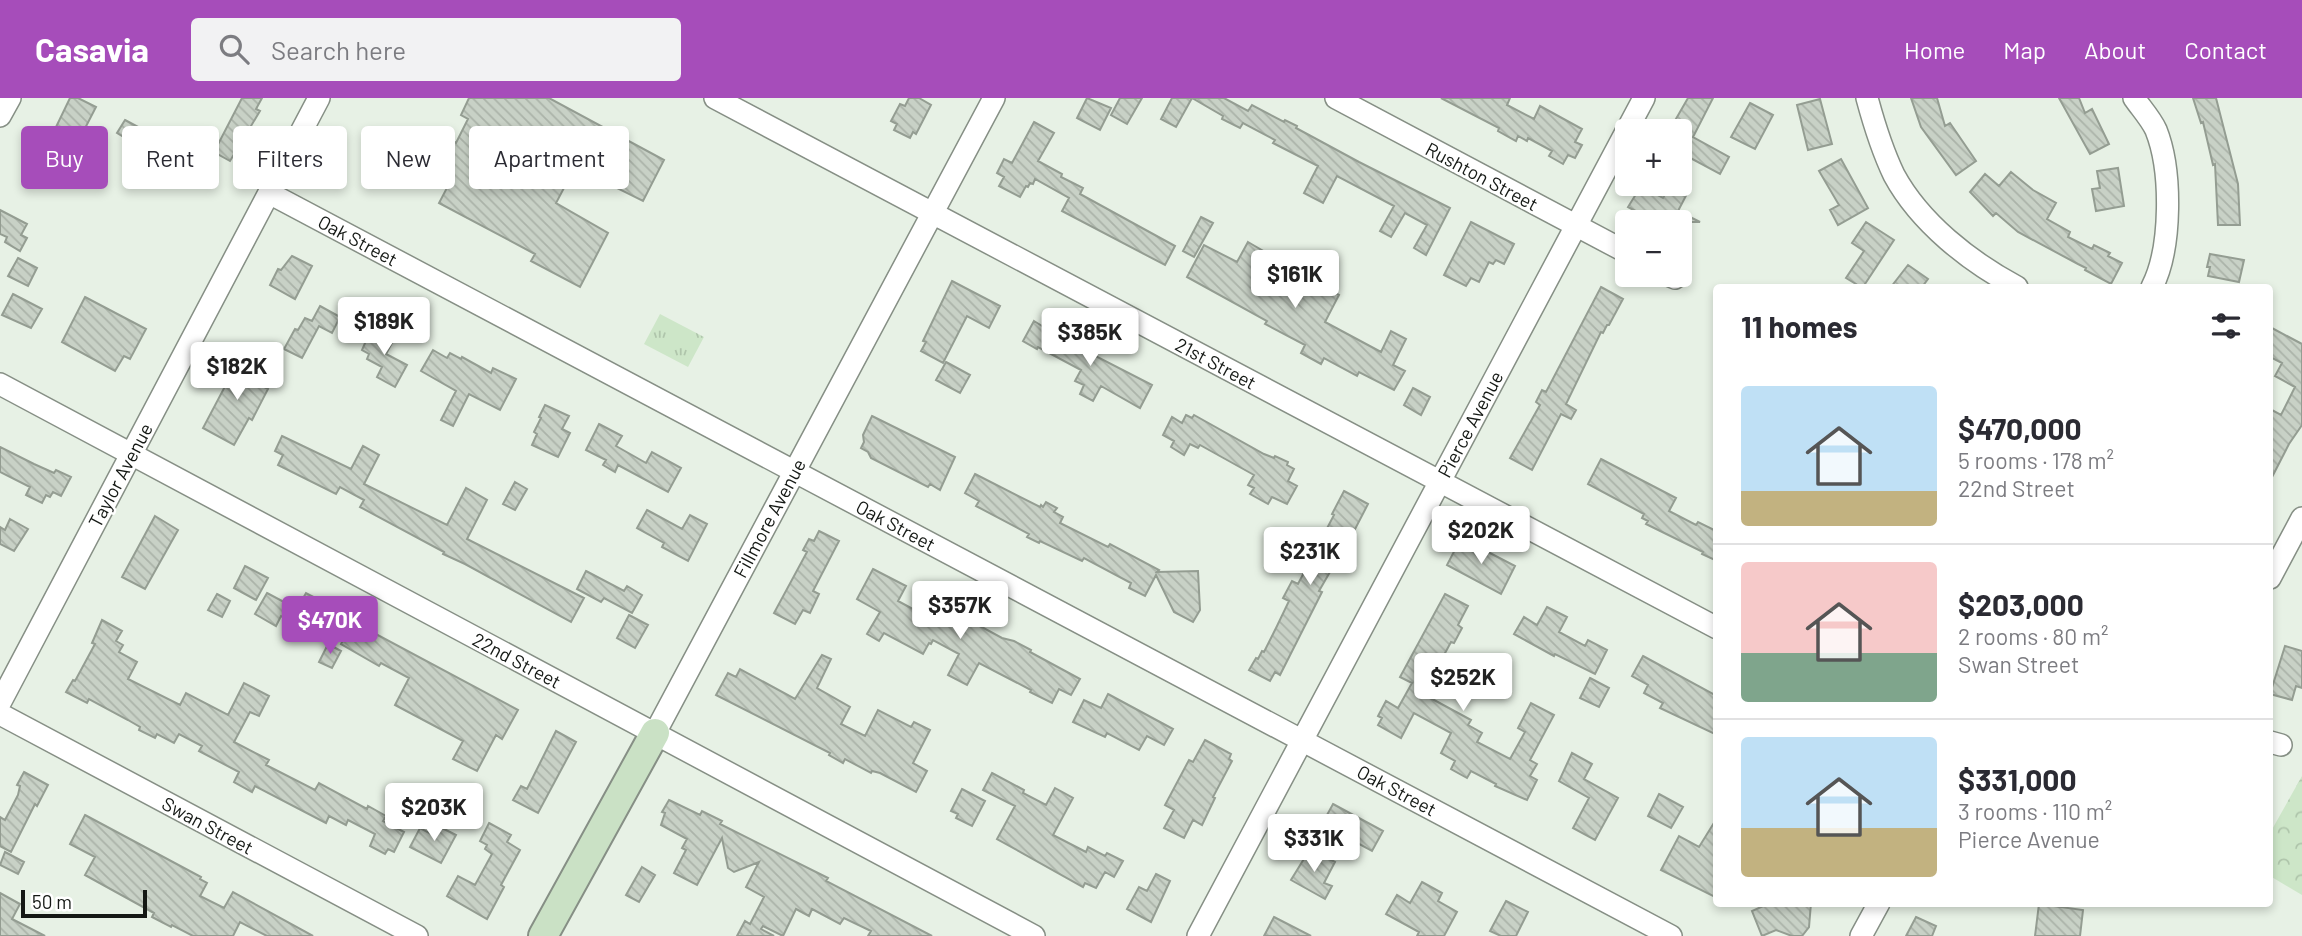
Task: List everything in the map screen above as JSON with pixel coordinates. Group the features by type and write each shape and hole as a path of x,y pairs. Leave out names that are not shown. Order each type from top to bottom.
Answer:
{"street":[{"path":"0,116 10,98"},
{"name":"Taylor Avenue","path":"0,703 319,98"},
{"name":"21st Street","path":"715,98 1713,626"},
{"name":"Fillmore Avenue","path":"543,936 994,98"},
{"name":"Rushton Street","path":"1336,98 1615,246"},
{"name":"Pierce Avenue","path":"1198,936 1644,98"},
{"path":"1867,98 1878,138 1895,177 1921,211 1958,249 2012,284"},
{"path":"2134,98 2155,129 2168,173 2166,234 2154,284"},
{"name":"Oak Street","path":"269,192 1671,936"},
{"name":"22nd Street","path":"0,384 1034,936"},
{"path":"2273,572 2302,518"},
{"name":"Swan Street","path":"0,715 416,936"},
{"path":"1861,936 1877,907"}],"green space":[{"path":"660,314 704,337 688,367 644,344"},
{"path":"2302,776 2302,895 2273,878 2273,828"}],"building":[{"path":"70,98 78,98 96,107 86,126 57,126"},
{"path":"242,98 262,98 256,109 260,111 251,126 233,126 233,156 230,161 219,155 219,142"},
{"path":"469,98 549,98 601,126 469,126 469,189 563,189 556,203 608,233 580,287 531,261 535,254 439,203 446,189 455,189 455,142 468,119 461,115"},
{"path":"909,98 919,98 931,105 916,134 913,132 910,138 894,130 897,124 891,121 900,104 905,106"},
{"path":"1087,98 1111,108 1100,130 1077,118"},
{"path":"1120,98 1142,98 1127,124 1111,115"},
{"path":"1172,98 1192,98 1176,127 1161,119"},
{"path":"1192,98 1224,98 1248,111 1252,105 1297,126 1296,128 1359,162 1450,208 1426,255 1414,248 1427,225 1405,213 1391,237 1380,231 1394,206 1337,176 1323,203 1304,193 1318,166 1273,143 1275,140 1243,123 1240,128 1222,119 1223,116"},
{"path":"1441,98 1510,98 1507,105 1534,119 1540,106 1582,129 1575,142 1582,145 1575,158 1568,155 1563,164 1549,156 1552,151 1528,138 1527,141 1518,136 1516,141 1498,131 1499,128"},
{"path":"1688,98 1713,98 1693,137 1729,157 1720,174 1692,159 1692,119 1676,119"},
{"path":"1911,98 1937,98 1945,126 1950,123 1976,161 1956,175 1921,127"},
{"path":"2059,98 2079,98 2085,113 2092,109 2109,144 2090,154"},
{"path":"2193,98 2216,98 2238,184 2240,225 2218,225 2215,164 2213,165 2203,122 2201,123"},
{"path":"1820,99 1832,144 1808,150 1797,105"},
{"path":"1750,103 1773,115 1755,149 1731,137"},
{"path":"125,120 136,126 122,126 122,136 117,133"},
{"path":"1034,122 1054,133 1038,161 1083,188 1080,194 1175,246 1165,265 1062,211 1069,198 1035,179 1033,184 1026,186 1020,197 999,186 1004,177 997,173 1004,159 1012,163"},
{"path":"629,141 664,160 643,201 619,189 629,189"},
{"path":"1841,159 1868,208 1838,225 1830,210 1839,205 1819,171"},
{"path":"2118,168 2124,206 2096,211 2092,189 2100,188 2097,171"},
{"path":"2011,172 2033,190 2056,203 2047,219 2070,232 2068,237 2092,249 2094,245 2122,263 2111,284 2018,232 1996,213 1993,216 1970,192 1985,174 1999,186"},
{"path":"1635,196 1686,196 1679,210 1634,210 1628,207"},
{"path":"0,210 27,224 21,235 27,238 20,251 5,242 7,237 0,234"},
{"path":"1201,217 1213,223 1194,257 1183,251"},
{"path":"1471,222 1514,244 1504,264 1496,260 1493,264 1489,262 1479,282 1471,278 1466,286 1444,275"},
{"path":"1866,222 1894,240 1865,284 1856,284 1846,278 1864,251 1852,243"},
{"path":"1248,242 1270,255 1269,257 1339,295 1325,322 1381,352 1391,331 1406,339 1393,365 1405,371 1394,390 1359,372 1357,376 1324,358 1321,364 1301,353 1305,345 1187,277 1204,245 1237,262"},
{"path":"2210,254 2244,260 2239,282 2208,276"},
{"path":"292,256 312,266 295,299 270,285 278,269 281,270"},
{"path":"18,258 37,268 28,286 8,276"},
{"path":"1908,265 1928,279 1924,284 1893,284"},
{"path":"952,281 1000,306 989,328 967,316 943,363 921,351 926,342 923,341"},
{"path":"1601,287 1623,299 1609,325 1601,332 1566,404 1576,410 1571,419 1561,414 1532,470 1510,458 1540,405 1536,402 1542,390 1546,392"},
{"path":"13,294 42,309 31,328 2,315"},
{"path":"85,297 146,329 130,359 124,356 115,371 62,342"},
{"path":"320,306 340,317 332,333 319,326 302,358 284,349 295,329 298,330 305,318 312,321"},
{"path":"1034,321 1068,342 1152,385 1140,408 1101,386 1093,401 1080,394 1084,385 1075,381 1081,370 1023,341"},
{"path":"372,327 394,339 386,354 407,365 395,387 377,377 382,367 367,359 369,354 362,350"},
{"path":"2273,329 2302,344 2302,425 2273,475 2273,411 2281,415 2295,387 2275,376 2282,363 2273,358"},
{"path":"433,350 447,358 450,353 461,359 462,357 491,373 493,368 516,379 500,410 469,394 453,426 441,420 456,391 421,371"},
{"path":"241,356 262,367 255,382 268,389 252,420 249,418 234,445 203,428"},
{"path":"946,362 970,375 960,393 936,380"},
{"path":"1413,388 1430,397 1421,415 1404,405"},
{"path":"545,405 569,416 562,429 570,433 558,457 532,445 537,434 534,432"},
{"path":"1186,415 1192,418 1194,415 1264,454 1288,462 1287,465 1294,469 1288,481 1297,486 1287,504 1272,497 1268,504 1250,494 1254,488 1248,485 1254,475 1200,445 1198,448 1190,444 1184,455 1171,447 1174,441 1163,435 1172,417 1182,423"},
{"path":"872,416 955,457 940,490 930,484 928,487 871,458 868,452 861,448 863,435"},
{"path":"599,424 622,436 616,446 646,463 652,452 681,468 668,492 618,465 615,472 603,465 606,460 586,450"},
{"path":"282,436 351,469 363,446 379,455 364,484 447,525 466,488 487,500 467,539 584,598 571,622 360,507 364,500 340,487 336,494 278,465 283,455 275,451"},
{"path":"0,447 54,473 56,470 71,477 61,496 53,492 50,497 46,495 42,503 26,495 30,487 0,472"},
{"path":"1601,459 1676,498 1669,511 1696,525 1698,522 1713,530 1713,559 1646,524 1648,521 1642,518 1644,514 1588,484"},
{"path":"975,474 1040,507 1046,502 1057,508 1054,512 1063,517 1060,523 1108,547 1110,544 1159,570 1157,572 1198,571 1200,610 1193,622 1174,612 1156,575 1145,596 1129,588 1131,583 1084,558 1082,561 1040,541 1039,543 1027,537 1029,534 976,506 979,501 965,493"},
{"path":"515,482 527,489 515,510 503,504"},
{"path":"1344,491 1368,504 1336,566 1334,565 1319,591 1322,592 1280,675 1275,672 1270,681 1249,670 1256,658 1264,652 1289,601 1283,598 1292,581 1298,584"},
{"path":"647,510 682,529 690,515 707,524 688,561 662,547 664,543 637,528"},
{"path":"155,516 178,530 145,589 122,577"},
{"path":"10,519 28,529 14,551 0,544 0,527 5,530"},
{"path":"819,531 839,541 813,591 819,594 810,613 803,610 795,624 774,613 807,552 803,550 809,539 814,541"},
{"path":"1461,538 1515,566 1501,594 1447,565"},
{"path":"245,566 268,578 256,600 234,588"},
{"path":"873,569 906,586 898,601 922,614 927,614 934,601 1002,638 1031,650 1030,652 1080,679 1071,695 1059,689 1052,703 979,663 967,685 948,675 959,654 933,640 923,654 884,633 879,641 867,634 880,612 857,599"},
{"path":"586,571 624,591 627,586 642,595 632,613 604,598 601,602 577,589"},
{"path":"267,593 297,609 306,593 331,606 316,634 281,616 276,626 255,614"},
{"path":"217,594 230,601 222,617 208,610"},
{"path":"1445,594 1468,606 1458,625 1462,628 1454,643 1451,642 1423,694 1471,720 1468,725 1482,733 1477,742 1510,759 1525,732 1518,728 1531,703 1554,715 1530,760 1537,764 1530,776 1537,780 1527,800 1495,786 1496,784 1471,771 1467,778 1451,769 1455,761 1441,753 1451,733 1414,713 1401,738 1378,725 1382,718 1378,716 1386,701 1398,708 1412,683 1400,677"},
{"path":"1547,607 1567,617 1559,632 1585,646 1588,640 1607,650 1595,674 1514,634 1524,617 1537,625"},
{"path":"629,615 648,625 635,648 617,638"},
{"path":"102,620 122,631 116,641 123,645 119,652 137,662 128,679 180,705 186,693 228,715 244,683 269,696 259,716 250,712 234,742 269,760 266,765 315,790 319,783 367,809 368,806 386,816 383,821 404,832 394,852 388,849 385,854 370,846 375,834 348,820 346,825 329,816 326,823 255,786 252,792 234,782 239,772 199,751 202,746 179,734 174,743 157,734 155,738 89,699 87,703 66,692 95,644 92,643"},
{"path":"352,624 358,628 359,625 518,710 502,739 496,735 477,771 453,759 463,741 395,705 409,678 381,663 379,666 341,644"},
{"path":"328,644 341,651 332,668 319,662"},
{"path":"2285,646 2302,651 2302,688 2296,686 2292,700 2273,695 2273,684"},
{"path":"822,655 831,659 817,688 850,707 841,724 865,736 878,710 911,727 914,722 930,730 913,763 927,771 916,792 845,759 843,763 829,755 830,753 716,695 728,673 736,677 740,669 795,699"},
{"path":"1643,656 1713,694 1713,733 1660,708 1663,703 1644,693 1648,685 1632,676"},
{"path":"1590,678 1609,688 1599,707 1580,698"},
{"path":"1108,694 1173,729 1164,745 1147,736 1139,750 1107,733 1105,737 1073,722 1084,700 1101,708"},
{"path":"556,731 576,742 538,813 513,800 521,786 527,789"},
{"path":"1205,740 1231,754 1229,759 1232,761 1202,825 1193,820 1184,838 1164,828 1174,810 1165,805 1189,760 1193,762"},
{"path":"1572,753 1592,764 1584,779 1618,798 1595,840 1573,828 1589,798 1559,781"},
{"path":"24,772 48,785 37,806 35,804 11,852 0,846 0,817 5,820 18,795 20,786 17,785"},
{"path":"992,773 1046,805 1055,788 1073,798 1053,835 1086,852 1088,847 1123,861 1114,877 1105,872 1096,888 1085,883 1083,887 997,839 1015,806 983,790"},
{"path":"962,789 985,801 972,826 956,818 958,814 951,811"},
{"path":"1659,794 1683,807 1671,828 1648,816"},
{"path":"669,800 700,815 702,811 722,821 720,824 828,878 826,881 932,936 868,936 871,931 844,918 840,924 812,909 809,916 796,909 783,936 763,926 761,929 774,936 737,936 745,921 750,924 764,897 746,887 759,862 734,872 728,868 722,838 697,885 674,873 686,850 682,848 687,839 661,825 665,813 662,812"},
{"path":"1333,804 1383,831 1372,851 1322,824"},
{"path":"85,815 201,877 200,879 207,883 200,896 224,908 233,892 313,936 267,936 240,922 233,936 193,936 152,917 154,913 85,875 95,857 70,844"},
{"path":"489,823 511,835 507,842 520,850 487,919 447,896 458,876 475,885 492,854 485,849 487,845 480,841"},
{"path":"1713,824 1713,896 1661,870 1679,836 1699,847"},
{"path":"436,825 456,835 441,863 410,847 420,828 431,834"},
{"path":"1310,849 1335,862 1324,883 1332,886 1325,899 1291,880"},
{"path":"5,852 24,862 18,874 0,865"},
{"path":"642,867 655,875 639,902 626,895"},
{"path":"1156,874 1170,881 1151,922 1127,909 1139,887 1147,891"},
{"path":"1422,882 1442,893 1438,901 1457,912 1444,936 1417,936 1419,932 1386,914 1397,895 1410,903"},
{"path":"0,893 20,904 12,919 45,936 0,936"},
{"path":"1506,901 1528,912 1516,936 1501,936 1490,931"},
{"path":"1761,907 1811,907 1809,927 1802,936 1792,936 1776,930 1762,936 1752,911"},
{"path":"2039,907 2083,910 2080,936 2035,936"},
{"path":"1274,917 1311,936 1264,936"},
{"path":"1916,917 1936,926 1932,936 1906,936"}]}
